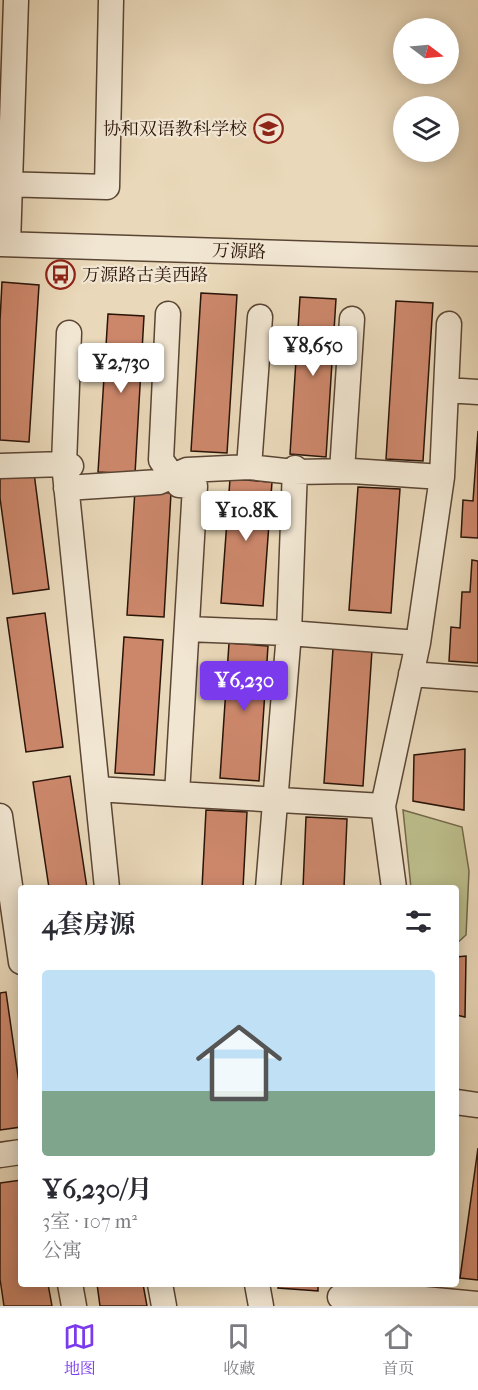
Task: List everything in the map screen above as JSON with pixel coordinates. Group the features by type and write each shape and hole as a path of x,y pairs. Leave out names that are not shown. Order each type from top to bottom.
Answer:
{"street":[{"path":"4,244 15,0"},
{"path":"5,184 107,187 111,0"},
{"name":"万源路","path":"4,244 478,259"},
{"path":"168,314 160,460 179,485 195,486 177,794"},
{"path":"249,467 260,317"},
{"path":"342,471 352,319"},
{"path":"394,885 383,806 418,643 442,477 449,324"},
{"path":"69,333 67,473 107,885"},
{"path":"446,390 478,392"},
{"path":"0,466 159,482 187,470 249,467 442,477"},
{"path":"268,885 289,633 294,470"},
{"path":"187,629 289,633 418,643"},
{"path":"411,674 478,679"},
{"path":"97,789 383,806"},
{"path":"0,816 18,941"},
{"path":"459,1102 478,1105"},
{"path":"0,1155 18,1152"},
{"path":"71,1287 74,1306"},
{"path":"161,1287 164,1306"},
{"path":"258,1287 261,1306"},
{"path":"337,1296 425,1296 478,1304"}],"green space":[{"path":"403,810 462,827 469,871 466,935 459,941 459,885 411,885"}],"building":[{"path":"2,282 39,285 29,442 0,440"},
{"path":"201,293 237,295 227,453 191,451"},
{"path":"300,297 336,299 326,457 290,454"},
{"path":"396,301 433,303 423,461 386,459"},
{"path":"108,314 144,316 135,474 98,472"},
{"path":"478,431 478,538 461,537 463,500 473,501"},
{"path":"33,465 49,589 13,594 0,498 0,470"},
{"path":"230,479 272,482 263,606 221,603"},
{"path":"358,487 400,489 391,613 349,610"},
{"path":"135,490 171,493 164,617 127,615"},
{"path":"472,560 478,561 478,663 449,661 451,627 460,628 462,592 470,592"},
{"path":"45,613 63,747 26,752 7,618"},
{"path":"124,637 163,640 154,775 115,773"},
{"path":"229,643 268,646 259,781 220,778"},
{"path":"333,648 372,650 363,786 324,783"},
{"path":"465,749 464,810 413,801 414,755"},
{"path":"70,776 87,885 49,885 33,782"},
{"path":"206,810 247,812 243,885 202,885"},
{"path":"306,817 347,819 344,885 303,885"},
{"path":"466,956 465,1017 459,1016 459,957"},
{"path":"6,992 18,1076 18,1127 0,1130 0,993"},
{"path":"478,1148 478,1280 460,1278"},
{"path":"18,1180 18,1287 49,1287 52,1306 4,1306 0,1279 0,1183"},
{"path":"97,1287 144,1287 147,1306 100,1306"},
{"path":"318,1287 318,1291 278,1288"}],"place":[{"name":"协和双语教科学校","path":"268,129"},
{"name":"万源路古美西路","path":"61,275"}]}
